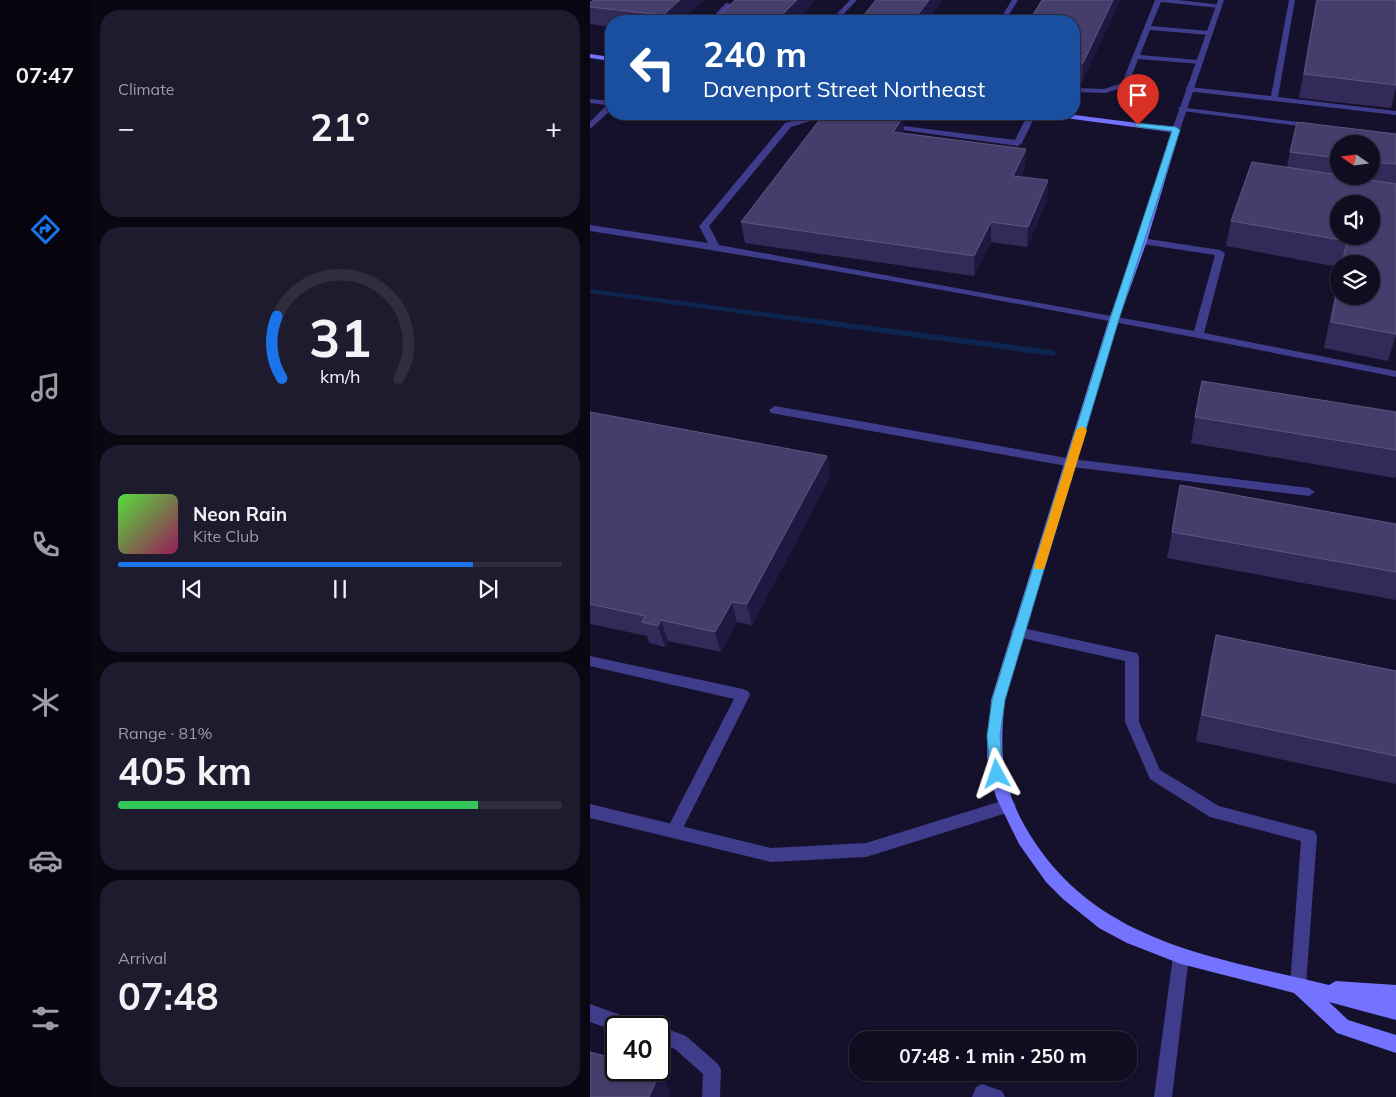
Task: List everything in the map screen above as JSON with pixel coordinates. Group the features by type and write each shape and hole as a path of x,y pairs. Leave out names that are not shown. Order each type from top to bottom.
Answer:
{"street":[{"path":"839,15 854,0"},
{"path":"1006,15 1015,0"},
{"path":"1080,90 1105,91 1125,84 1158,0 1220,3 1182,109 1142,241 1114,319 1072,463 998,700 993,736 997,774 1008,806 1028,848 1062,888 1104,922 1150,945 1182,956 1396,1011"},
{"path":"1274,99 1292,0"},
{"path":"718,15 728,4"},
{"path":"1147,28 1209,33"},
{"path":"590,56 605,58"},
{"path":"1136,57 1198,62"},
{"path":"1189,89 1396,113"},
{"path":"590,101 605,104"},
{"path":"1182,109 1328,128"},
{"path":"590,127 605,111"},
{"path":"1080,118 1176,130"},
{"path":"715,248 704,226 788,125 805,120"},
{"path":"882,125 1018,143 1029,120"},
{"path":"590,228 715,248 1114,319 1396,374"},
{"path":"1142,241 1220,253 1198,335"},
{"path":"775,410 1072,463 1309,492"},
{"path":"1018,632 1132,657 1132,722 1155,774 1215,812 1309,836 1298,986"},
{"path":"590,661 743,695 674,832"},
{"path":"590,811 771,855 866,850 1008,806"},
{"path":"1163,1097 1182,956"},
{"path":"1298,986 1396,994"},
{"path":"1298,986 1343,1027 1396,1044"},
{"path":"590,1013 605,1018"},
{"path":"670,1039 680,1042 712,1070 711,1097"},
{"path":"981,1097 982,1093 996,1097"}],"building":[{"path":"593,0 680,0 663,15 590,7 590,3"},
{"path":"735,0 797,0 782,15 719,15"},
{"path":"876,0 929,0 918,15 864,15"},
{"path":"1042,0 1113,0 1083,63 1080,63 1080,15 1033,15"},
{"path":"1317,0 1396,0 1396,85 1304,74"},
{"path":"819,120 901,120 893,132 1026,149 1013,176 1048,180 1028,227 991,222 974,256 741,222"},
{"path":"1297,122 1396,134 1396,164 1380,163 1380,135 1330,135 1330,157 1290,152"},
{"path":"1252,162 1330,174 1330,185 1380,185 1380,181 1396,184 1396,334 1331,322 1334,305 1380,305 1380,255 1344,255 1346,245 1380,245 1380,195 1330,195 1330,238 1231,221"},
{"path":"1202,381 1396,412 1396,450 1195,417"},
{"path":"590,412 827,456 747,604 732,602 715,632 661,620 658,626 642,622 645,616 590,604"},
{"path":"1180,485 1396,524 1396,572 1172,532"},
{"path":"1216,635 1396,671 1396,756 1202,715"},
{"path":"590,1052 605,1056 605,1081 656,1081 649,1097 590,1097"}],"waterway":[{"path":"590,291 1053,353"}],"slow traffic":[{"path":"1039,566 1082,430"}],"route":[{"path":"997,774 993,736 998,700 1072,463 1114,319 1142,241 1176,130 1138,125"}]}
